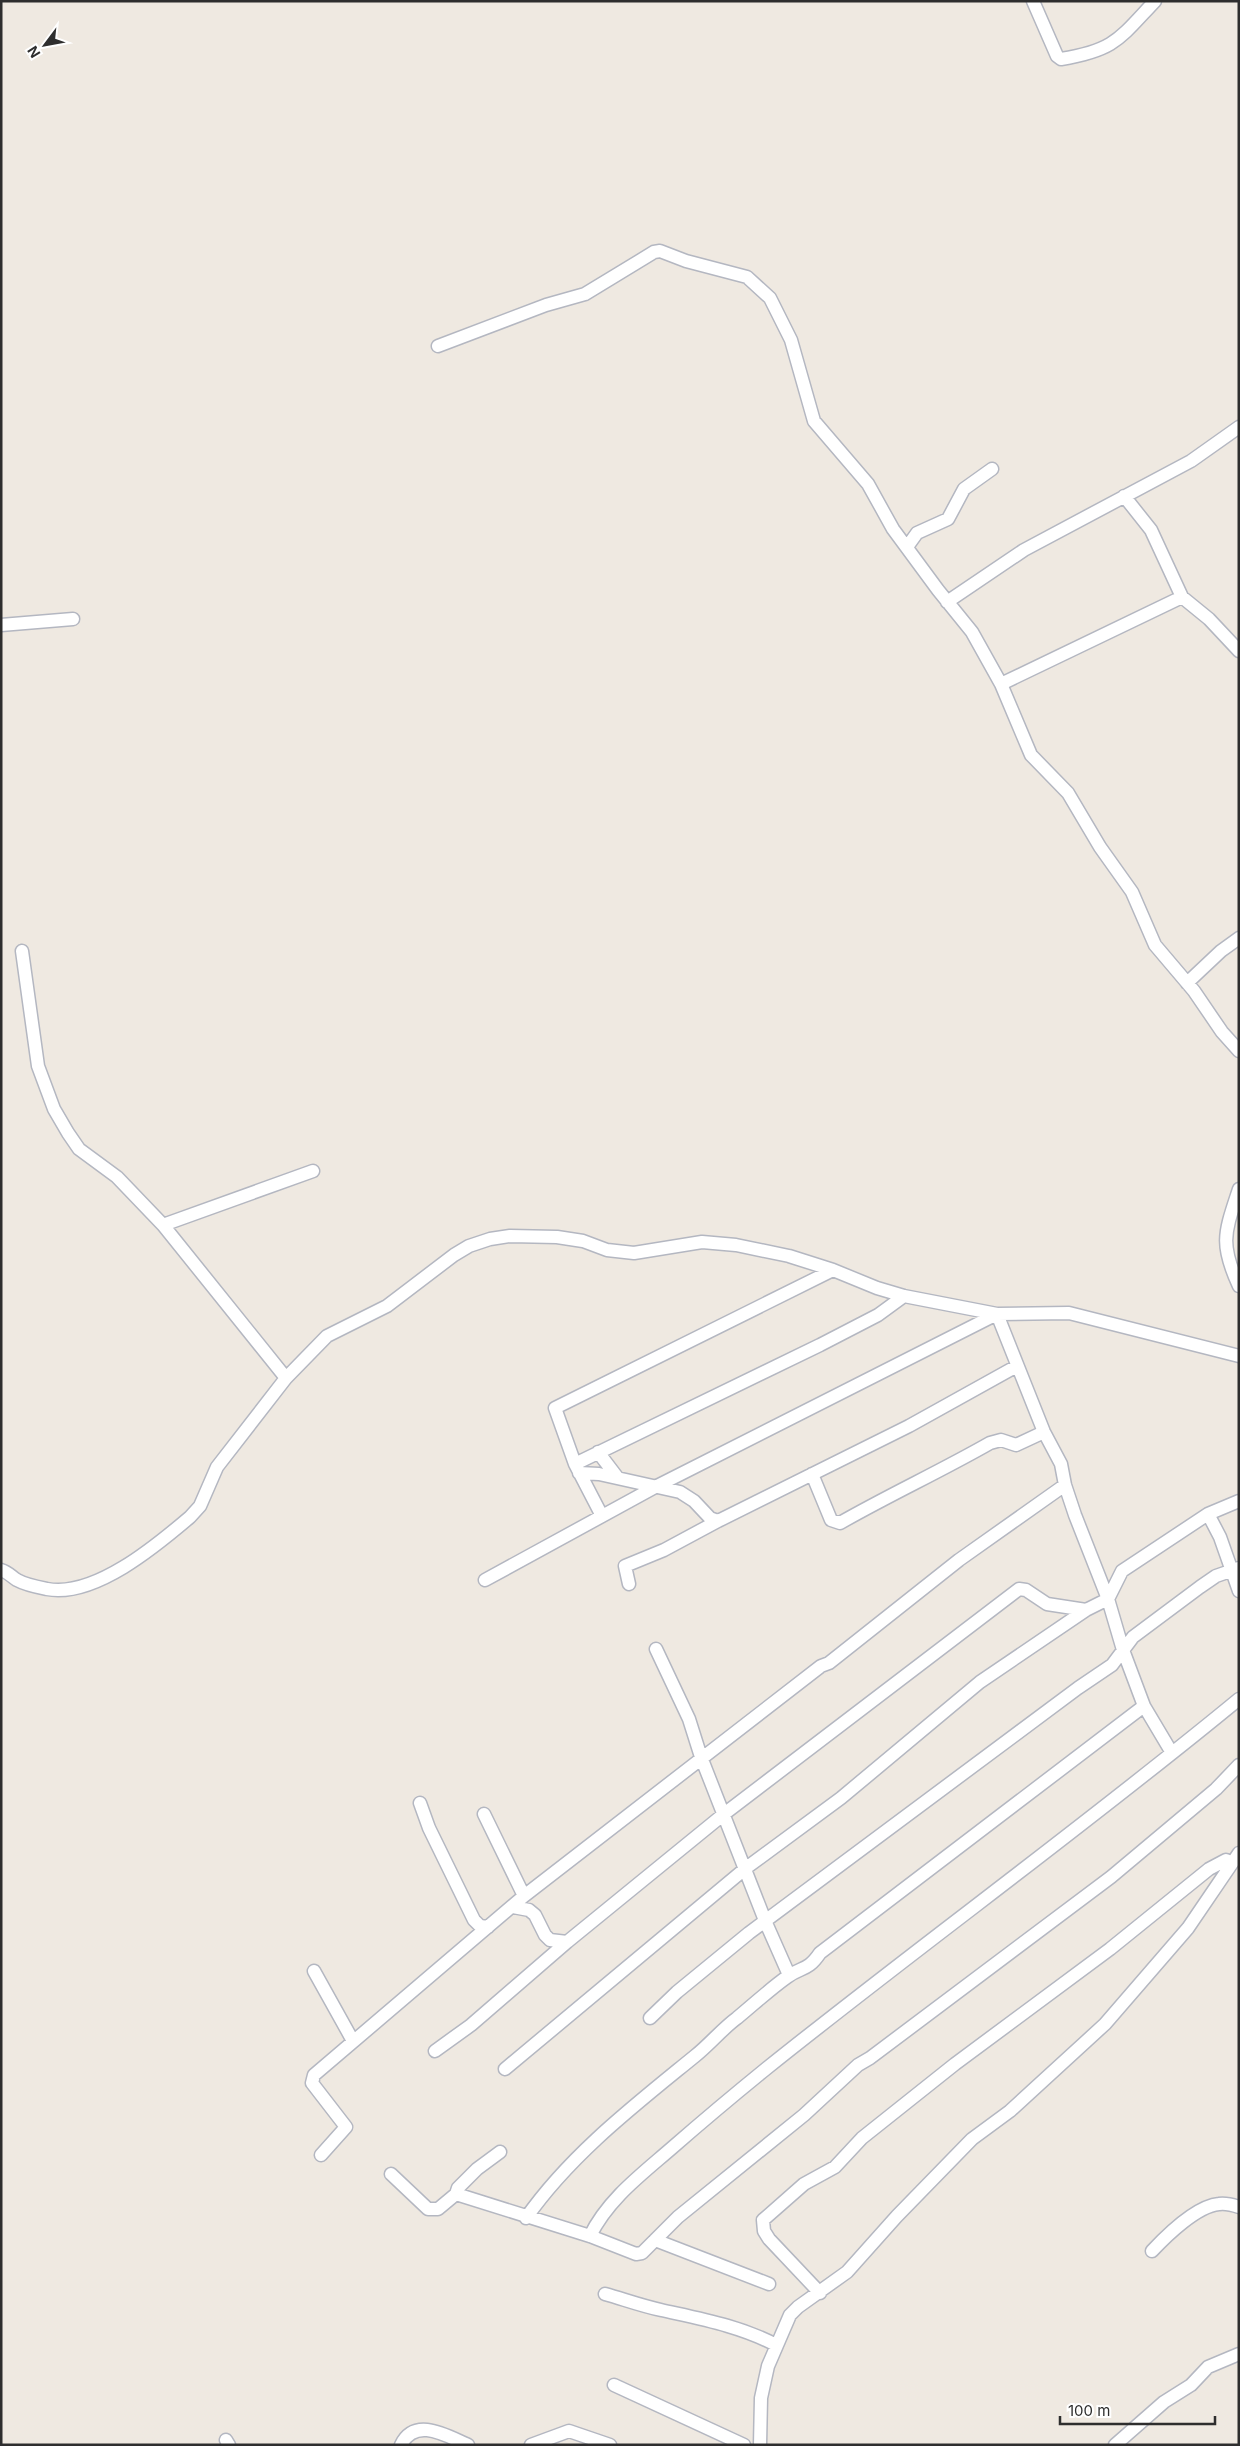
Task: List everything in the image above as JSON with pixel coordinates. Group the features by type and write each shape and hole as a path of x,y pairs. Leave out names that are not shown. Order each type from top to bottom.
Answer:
{"street":[{"path":"1032,1 1057,56 1061,59 1096,52 1114,43 1133,26 1155,1"},
{"path":"438,346 546,305 585,294 654,252 660,251 686,261 747,277 770,298 784,324 791,340 814,421 868,484 888,520 947,602 972,632 1001,684 1031,756 1072,799 1100,847 1132,892 1156,945 1187,983 1222,1032 1239,1051"},
{"path":"947,602 1024,550 1191,461 1239,428"},
{"path":"907,547 917,533 948,519 964,489 992,469"},
{"path":"1124,496 1151,530 1182,597 1209,620 1239,651"},
{"path":"1001,684 1182,597"},
{"path":"1,625 73,619"},
{"path":"1187,983 1221,951 1239,938"},
{"path":"22,951 33,1045 38,1066 54,1109 79,1149 117,1177 163,1225 286,1378"},
{"path":"163,1225 313,1171"},
{"path":"1239,1189 1225,1238 1226,1254 1239,1286"},
{"path":"1,1570 16,1580 49,1590 69,1589 91,1584 116,1571 190,1517 200,1506 217,1467 286,1378 328,1336 386,1306 469,1246 490,1239 510,1236 556,1237 582,1241 608,1250 634,1253 702,1242 736,1245 789,1256 904,1296 997,1314 1069,1312 1239,1356"},
{"path":"602,1516 577,1468 555,1408 833,1270"},
{"path":"577,1468 598,1452 878,1315 904,1296"},
{"path":"997,1314 1044,1432 1061,1464 1065,1485 1108,1599 1123,1650 1144,1706 1172,1753"},
{"path":"484,1580 657,1486 997,1314"},
{"path":"629,1584 625,1566 664,1550 909,1426 1017,1366"},
{"path":"812,1474 831,1520 840,1523 893,1493 931,1476 990,1443 1000,1440 1016,1446 1044,1432"},
{"path":"598,1452 617,1477"},
{"path":"577,1468 617,1477 628,1482 657,1486 687,1496 710,1518 718,1521"},
{"path":"322,2155 346,2128 312,2083 312,2078 353,2041 524,1896 570,1863 701,1758 814,1671 830,1663 959,1560 1065,1485"},
{"path":"505,2068 746,1868 841,1798 980,1682 1086,1610 1108,1599 1122,1571 1208,1514 1239,1501"},
{"path":"1208,1514 1235,1569 1239,1591"},
{"path":"650,2018 684,1986 749,1934 1112,1664 1133,1637 1216,1576 1235,1569"},
{"path":"435,2051 470,2025 567,1942 724,1814 1019,1589 1026,1590 1047,1604 1086,1610"},
{"path":"656,1649 689,1719 701,1758 746,1868 766,1923 789,1975"},
{"path":"590,2236 599,2217 618,2196 732,2097 824,2022 1239,1699"},
{"path":"526,2218 544,2192 627,2112 789,1975 805,1969 820,1953 1144,1706"},
{"path":"456,2194 526,2218 590,2236 636,2254 646,2251 678,2217 804,2115 858,2065 870,2058 1111,1877 1216,1790 1239,1765"},
{"path":"420,1804 428,1828 474,1920 480,1926 488,1927"},
{"path":"484,1814 524,1896"},
{"path":"760,2445 761,2398 768,2366 790,2315 798,2307 847,2272 897,2216 972,2139 1010,2111 1105,2024 1188,1928 1235,1857"},
{"path":"820,2293 769,2239 764,2231 763,2220 795,2194 804,2184 835,2167 862,2138 955,2064 1110,1949 1210,1869 1235,1857"},
{"path":"513,1907 529,1910 536,1914 545,1935 550,1940 567,1942"},
{"path":"314,1971 353,2041"},
{"path":"391,2174 428,2209 438,2209 456,2194 463,2183 500,2152"},
{"path":"1152,2251 1176,2228 1213,2205 1224,2204 1239,2207"},
{"path":"655,2240 769,2284"},
{"path":"605,2294 660,2310 724,2324 776,2345"},
{"path":"1115,2445 1164,2402 1191,2385 1208,2368 1221,2360 1239,2354"},
{"path":"614,2385 744,2445"},
{"path":"401,2445 404,2439 413,2432 425,2429 437,2431 468,2445"},
{"path":"532,2445 569,2431 610,2445"}]}
